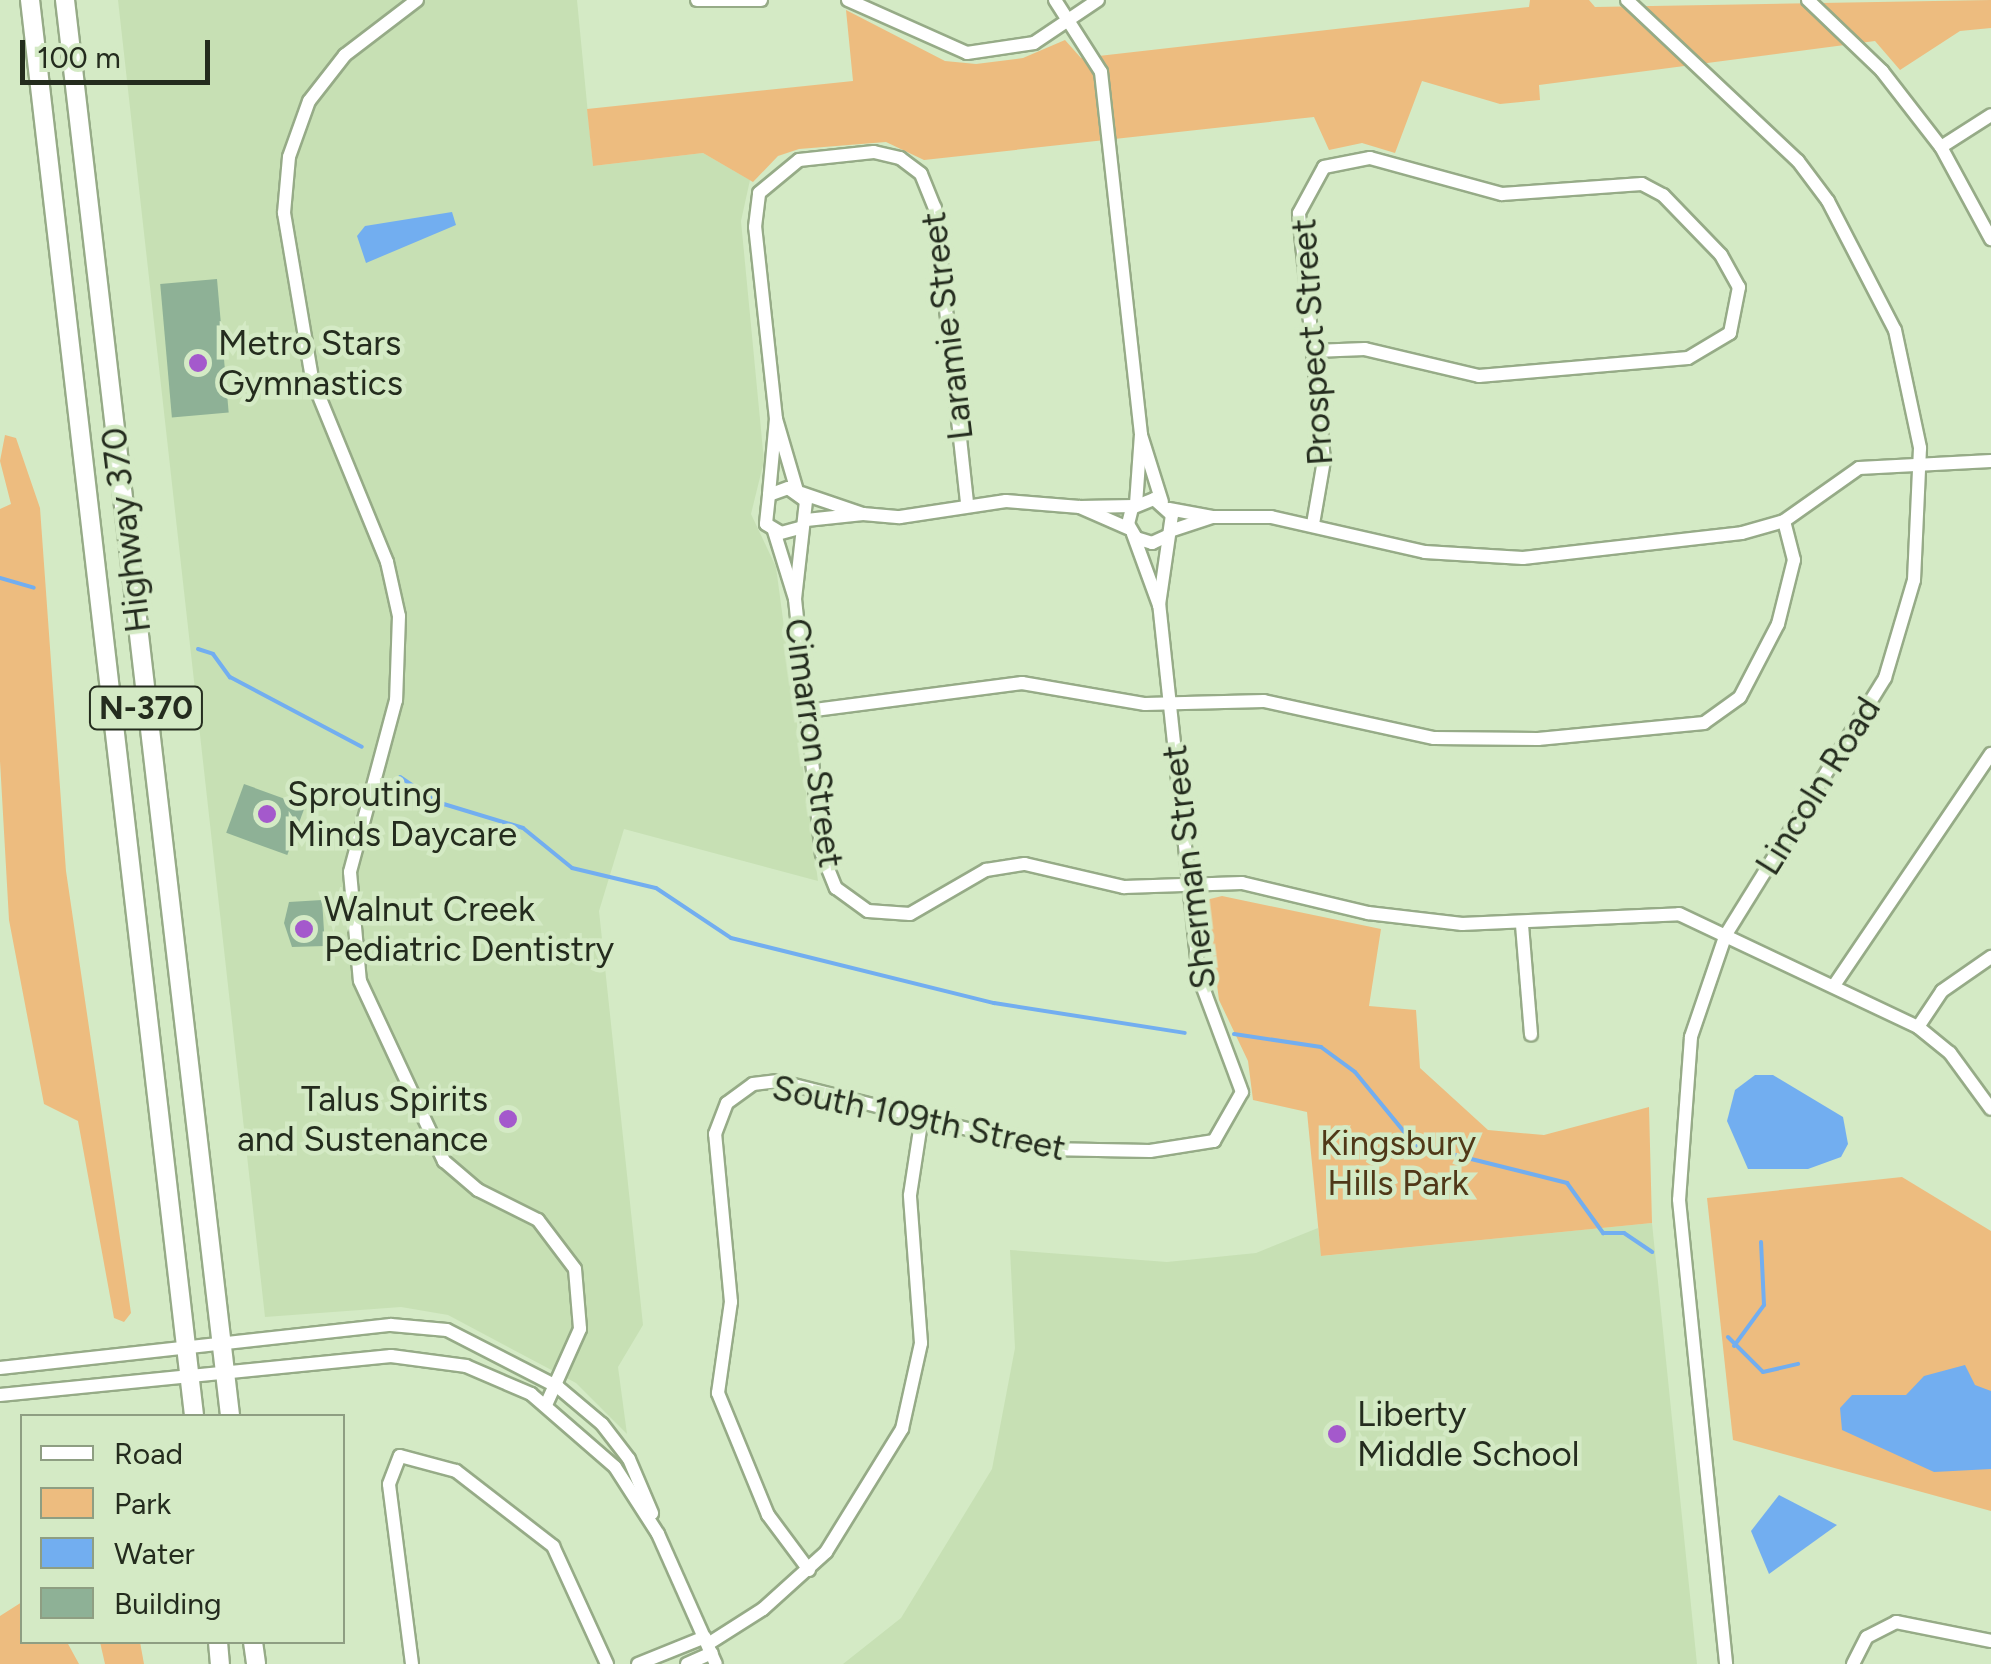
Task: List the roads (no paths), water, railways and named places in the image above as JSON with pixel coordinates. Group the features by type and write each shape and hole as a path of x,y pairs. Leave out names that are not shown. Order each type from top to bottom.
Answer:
{"highway":[{"name":"Highway 370","path":"30,0 194,1414"},
{"name":"Highway 370","path":"65,0 230,1414"}],"street":[{"path":"417,0 325,76 296,128 284,185 304,352 387,562 399,616 396,700 355,837 350,913 368,1007 444,1161 469,1185 538,1220 575,1269 580,1330 558,1387 546,1405"},
{"path":"697,0 761,0"},
{"path":"848,0 966,53 1027,46 1098,0"},
{"path":"1055,0 1094,53 1104,87 1141,436 1131,532"},
{"name":"Lincoln Road","path":"1627,0 1798,162 1854,241 1900,346 1921,462 1914,580 1884,678 1726,934 1690,1037 1678,1168 1726,1664"},
{"path":"1808,0 1882,72 1941,147 1991,239"},
{"path":"1941,147 1991,115"},
{"name":"Laramie Street","path":"776,419 755,204 787,164 844,155 900,158 932,194 967,504"},
{"name":"Prospect Street","path":"1313,524 1324,466 1300,213 1324,167 1370,158 1502,194 1642,184 1663,195 1726,260 1740,293 1726,338 1688,358 1480,376 1365,349 1314,351"},
{"path":"776,419 769,495 799,492 862,514 900,518 967,504 1166,506 1212,517 1313,524 1425,552 1492,559 1742,533 1784,521 1852,470 1921,462 1991,461"},
{"path":"776,419 799,492"},
{"path":"1141,436 1166,506"},
{"name":"Cimarron Street","path":"795,598 803,524 799,492"},
{"name":"Cimarron Street","path":"769,495 762,514 774,531 795,598 825,866 846,898 886,915 919,911 974,876 1014,864 1124,887 1190,884"},
{"name":"Sherman Street","path":"1158,605 1168,534 1166,506"},
{"path":"1080,507 1152,543 1212,517"},
{"path":"774,531 862,514"},
{"path":"808,712 1006,683 1169,704 1264,702 1380,731 1463,740 1710,722 1740,697 1778,624 1794,565 1784,521"},
{"name":"Sherman Street","path":"1131,532 1158,605 1204,1003 1242,1092 1231,1119"},
{"path":"1835,984 1991,754"},
{"path":"1190,884 1258,886 1409,919 1522,925 1665,911 1835,984 1918,1028 1950,1054 1991,1108"},
{"path":"1522,925 1530,1035"},
{"path":"1918,1028 1942,991 1991,957"},
{"name":"South 109th Street","path":"809,1570 768,1515 719,1398 731,1311 715,1143 724,1108 742,1090 774,1080 1081,1152 1188,1148 1214,1141 1231,1119"},
{"path":"687,1664 809,1570 885,1464 915,1389 922,1326 910,1195 922,1117"},
{"path":"0,1368 414,1324 447,1330 558,1387 629,1459 710,1650"},
{"path":"0,1395 225,1373 433,1359 499,1379 546,1405 615,1467 658,1534"},
{"path":"412,1664 389,1484 400,1456 456,1471 553,1546 608,1664"},
{"path":"1853,1664 1867,1637 1912,1620 1991,1642"},
{"path":"638,1664 710,1650"}],"water":[{"path":"452,212 456,225 366,263 357,236 365,226"},
{"path":"1755,1075 1773,1075 1843,1117 1848,1144 1841,1157 1808,1169 1748,1169 1727,1121 1735,1090"},
{"path":"1965,1365 1975,1385 1991,1391 1991,1469 1934,1472 1842,1430 1840,1408 1852,1395 1906,1395 1924,1376"},
{"path":"1779,1495 1837,1525 1769,1574 1751,1531"}],"waterway":[{"path":"0,578 34,588"},
{"path":"198,649 213,654 230,677 362,747"},
{"path":"400,777 437,802 523,828 572,868 656,888 731,938 994,1003 1185,1033"},
{"path":"1234,1034 1321,1047 1355,1072 1415,1145 1567,1183 1603,1233 1624,1233 1652,1252"},
{"path":"1734,1346 1764,1305 1761,1242"},
{"path":"1728,1337 1763,1372 1798,1364"}],"place":[{"name":"Metro Stars Gymnastics","path":"198,363"},
{"name":"Sprouting Minds Daycare","path":"267,814"},
{"name":"Walnut Creek Pediatric Dentistry","path":"304,929"},
{"name":"Talus Spirits and Sustenance","path":"508,1119"},
{"name":"Liberty Middle School","path":"1337,1434"}],"park label":[{"name":"Kingsbury Hills Park","path":"1398,1163"}]}
